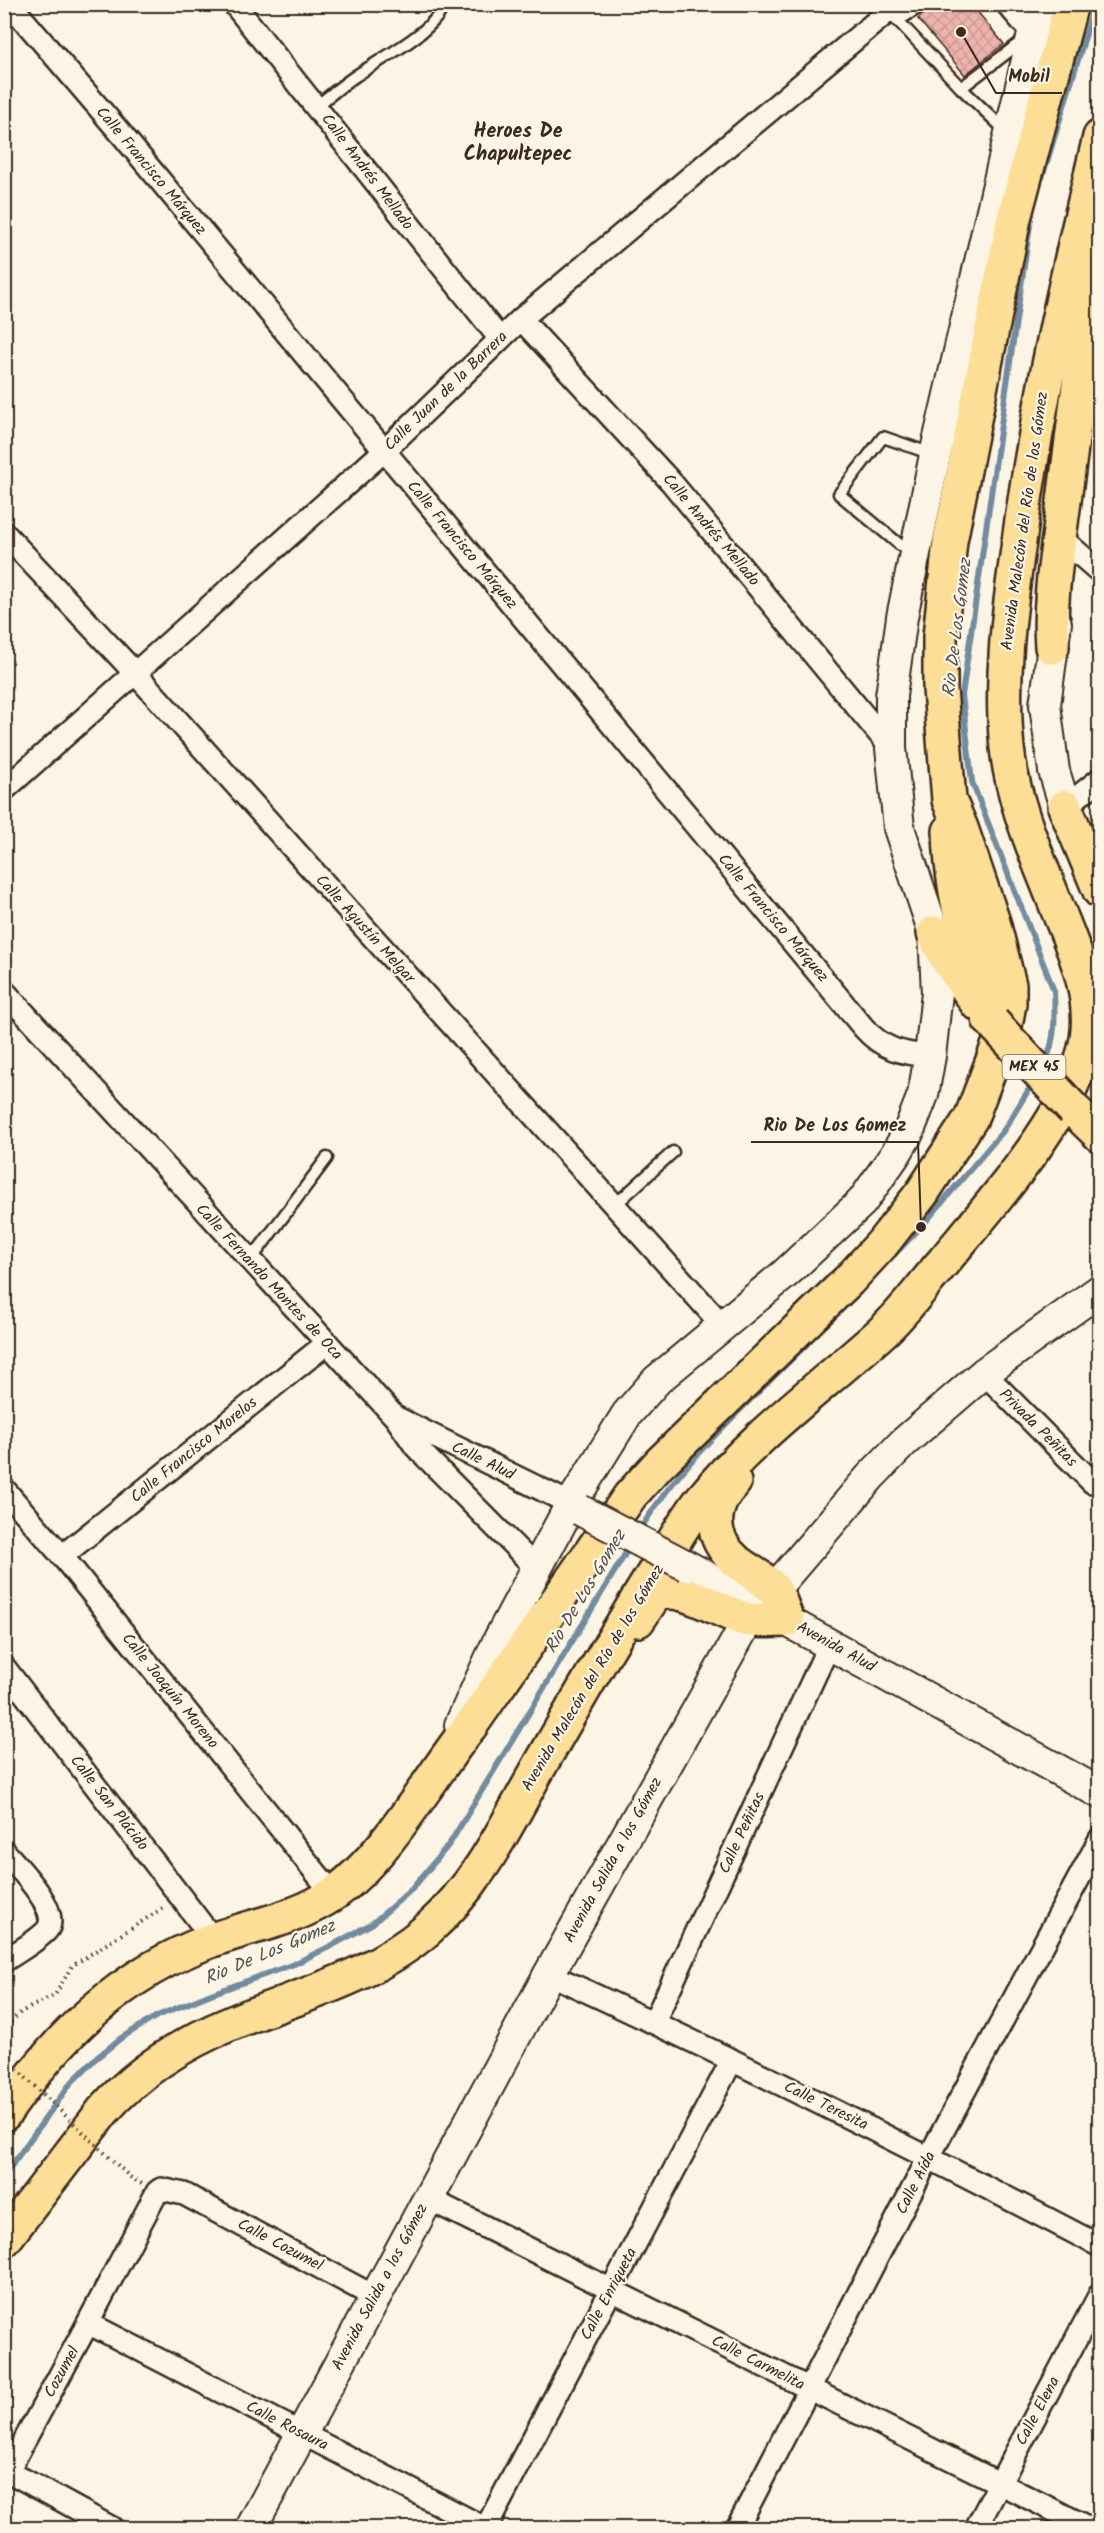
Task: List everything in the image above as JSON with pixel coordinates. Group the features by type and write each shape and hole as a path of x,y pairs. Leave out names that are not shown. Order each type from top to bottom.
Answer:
{"main road":[{"path":"991,1021 987,998 971,952 953,878 940,689 940,647 950,541 1014,218 1071,4"},
{"name":"Avenida Malecón del Río de los Gómez","path":"4,2240 103,2111 120,2091 147,2070 183,2047 229,2024 310,1995 366,1970 408,1945 431,1926 474,1879 602,1656 699,1503 733,1464 817,1386 885,1330 973,1226 1034,1148 1058,1112 1080,1070 1088,1035 1089,1017 1086,993 1075,952 1038,859 1011,782 1004,704 1012,593 1028,472 1046,373 1088,230 1100,137"},
{"path":"1052,647 1050,621 1088,230 1100,179"},
{"path":"4,2114 24,2085 86,2015 125,1984 158,1964 213,1939 302,1911 333,1894 359,1872 390,1836 497,1688 630,1496 660,1463 848,1281 882,1244 922,1193 971,1118 1004,1031 1010,1004 1009,985 993,922 949,800"},
{"path":"1065,807 1100,891"},
{"name":"MEX 45","path":"934,933 961,982 991,1021 1100,1136"},
{"path":"767,1609 718,1538 716,1522 719,1502 732,1483 803,1416 836,1389 885,1330"},
{"path":"525,1793 558,1761 624,1649 642,1612 654,1596 673,1591 687,1594 723,1612 767,1609"}],"street":[{"name":"Calle Francisco Márquez","path":"10,4 123,135 873,1039 898,1052 930,1056"},
{"name":"Calle Andrés Mellado","path":"234,4 500,339"},
{"path":"1008,4 1036,19"},
{"name":"Calle Juan de la Barrera","path":"4,790 384,451 522,319 894,12"},
{"name":"MEX 45","path":"934,933 899,828 891,748 891,696 902,617 935,455 1036,19"},
{"name":"Calle Andrés Mellado","path":"522,319 672,483 891,748"},
{"path":"1100,344 1070,545 1052,647 1045,705 1053,771 1065,807 1100,779"},
{"name":"Calle Agustín Melgar","path":"4,533 135,673 724,1327"},
{"path":"1070,545 1100,572"},
{"path":"445,1757 499,1639 537,1569 575,1507 610,1440 637,1402 657,1380 724,1327 862,1202 908,1133 923,1095 930,1056 937,993 934,933"},
{"name":"Calle Fernando Montes de Oca","path":"4,991 396,1418 416,1448 537,1569"},
{"name":"Avenida Salida a los Gómez","path":"251,2529 549,1974 767,1609 891,1456 984,1373 1100,1290"},
{"name":"Calle Francisco Morelos","path":"62,1556 326,1344"},
{"name":"Privada Peñitas","path":"984,1373 1092,1482"},
{"name":"Calle Alud","path":"396,1418 575,1507"},
{"name":"Calle Joaquín Moreno","path":"4,1489 62,1556 333,1894"},
{"name":"Avenida Alud","path":"575,1507 830,1643 1100,1792"},
{"name":"Calle Peñitas","path":"654,2022 830,1643"},
{"name":"Calle San Plácido","path":"4,1667 213,1939"},
{"name":"Calle Aída","path":"737,2529 929,2157 1100,1839"},
{"path":"4,1851 48,1907 51,1920 46,1930 4,1961"},
{"name":"Calle Teresita","path":"549,1974 654,2022 929,2157 1100,2246"},
{"name":"Calle Enriqueta","path":"486,2529 732,2061"},
{"name":"Cozumel","path":"112,2529 6,2470 88,2324 157,2192 163,2188 184,2194"},
{"name":"Calle Cozumel","path":"184,2194 375,2297"},
{"name":"Calle Carmelita","path":"427,2198 1089,2529"},
{"name":"Calle Elena","path":"976,2529 1100,2294"},
{"name":"Calle Rosaura","path":"88,2324 486,2529"}],"lane":[{"path":"317,106 352,78 397,49 437,19 443,4"},
{"path":"925,4 894,12 961,88 1010,134"},
{"path":"961,88 1036,19"},
{"path":"914,557 839,494 883,437 935,455"},
{"path":"615,1206 673,1152"},
{"path":"250,1261 327,1158"}],"path":[{"path":"4,2032 21,2012 55,1995 72,1966 181,1896"},
{"path":"4,2057 130,2177"}],"building":[{"path":"936,4 971,4 1004,44 965,75 918,19"}],"waterway":[{"name":"Rio De Los Gomez","path":"1042,178 1095,4"},
{"name":"Rio De Los Gomez","path":"1032,210 962,695 972,782 1054,991 1053,1036 1045,1062"},
{"name":"Rio De Los Gomez","path":"894,1255 1004,1130 1034,1081"},
{"name":"Rio De Los Gomez","path":"638,1533 655,1506 695,1457 739,1410 807,1344"},
{"name":"Rio De Los Gomez","path":"4,2176 70,2084 121,2038 157,2016 294,1964 331,1946 373,1923 412,1889 450,1843 630,1546"}],"place":[{"name":"Mobil","path":"961,32"},
{"name":"Rio De Los Gomez","path":"921,1227"}],"district":[{"name":"Heroes De Chapultepec","path":"518,144"}]}
